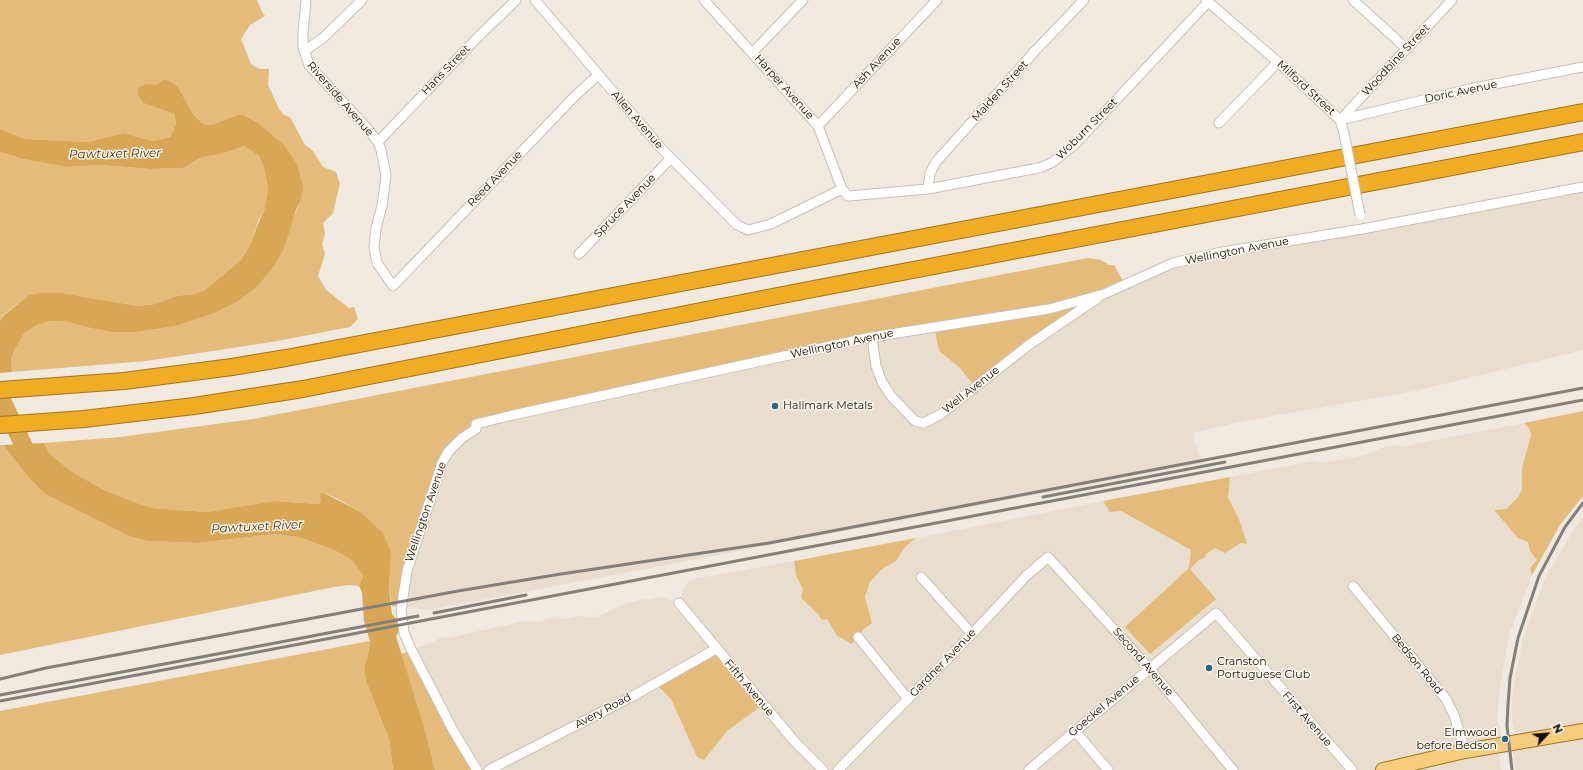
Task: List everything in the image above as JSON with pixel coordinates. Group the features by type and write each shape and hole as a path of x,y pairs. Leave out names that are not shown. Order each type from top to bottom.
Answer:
{"highway":[{"path":"0,390 23,390 163,376 286,358 1583,112"},
{"path":"0,424 84,419 194,406 302,389 803,290 1583,142"}],"main road":[{"path":"1383,770 1465,751 1583,731"}],"street":[{"name":"Riverside Avenue","path":"306,0 302,33 303,48 309,65 367,128 378,142 381,150 386,175 382,206 376,228 374,248 377,263 393,286"},
{"path":"303,48 307,49 323,38 362,0"},
{"name":"Hans Street","path":"378,142 478,37 516,0"},
{"name":"Allen Avenue","path":"534,0 671,158 737,225 748,230 771,224 842,188"},
{"name":"Harper Avenue","path":"704,0 753,52 818,126 842,188"},
{"path":"753,52 803,0"},
{"name":"Ash Avenue","path":"818,126 937,0"},
{"name":"Malden Street","path":"928,189 930,173 936,162 1035,51 1084,0"},
{"path":"1353,0 1407,48"},
{"name":"Woodbine Street","path":"1340,120 1452,0"},
{"name":"Woburn Street","path":"928,189 1033,169 1053,162 1075,144 1207,1"},
{"name":"Milford Street","path":"1207,1 1278,62 1340,120 1344,133 1362,229"},
{"path":"1219,123 1278,62"},
{"name":"Doric Avenue","path":"1340,120 1469,89 1583,67"},
{"name":"Reed Avenue","path":"393,286 569,102 598,74"},
{"name":"Spruce Avenue","path":"579,254 671,158"},
{"name":"Wellington Avenue","path":"477,770 454,732 411,649 404,633 401,610 407,571 415,542 442,463 448,452 462,438 476,429 476,424 872,337 1042,310 1104,294 1173,263 1222,252 1362,229 1583,187"},
{"path":"842,188 848,196 928,189"},
{"name":"Well Avenue","path":"872,337 876,366 882,382 890,396 915,421 924,423 941,414 1030,344 1104,294"},
{"name":"Gardner Avenue","path":"838,770 972,634 1026,576 1048,556"},
{"name":"Second Avenue","path":"1048,556 1149,668 1234,770"},
{"path":"921,577 972,634"},
{"name":"Bedson Road","path":"1353,586 1446,699 1454,715 1465,751"},
{"name":"Fifth Avenue","path":"678,604 795,742 823,770"},
{"name":"Goeckel Avenue","path":"1029,770 1216,613"},
{"name":"First Avenue","path":"1216,613 1352,770"},
{"path":"858,637 908,699"},
{"name":"Avery Road","path":"489,770 633,696 716,649"},
{"path":"1075,731 1108,770"}],"shaded area":[{"path":"0,0 257,0 265,16 250,25 241,39 251,64 259,69 269,69 268,85 279,109 284,115 290,117 305,145 313,151 323,167 336,172 340,184 333,213 323,223 325,234 322,244 325,254 318,276 326,290 349,308 354,307 358,319 350,327 272,342 146,361 12,372 11,360 14,351 24,334 35,326 50,321 68,322 112,332 137,332 176,326 215,313 239,301 257,287 273,268 301,200 237,115 211,125 203,124 194,115 178,87 163,80 156,85 143,103 174,114 176,124 170,137 152,141 123,133 89,142 25,139 0,129"},
{"path":"244,146 259,156 264,169 268,189 264,211 259,219 249,247 241,260 205,290 193,294 176,296 155,304 138,306 62,293 39,293 29,295 3,315 0,321 0,152 23,159 66,167 100,165 150,169 183,168 202,157 222,154"},
{"path":"1583,187 1583,350 1415,391 1244,421 1192,433 1195,435 1194,442 1203,463 429,610 402,606 427,508 453,449 477,428 495,421 934,326 939,351 960,368 972,383 1082,305 1174,264"},
{"path":"1088,258 1101,260 1109,265 1114,265 1124,283 975,384 972,383 960,368 939,351 934,327 505,418 477,428 463,439 442,466 400,606 392,606 389,589 391,553 359,511 336,498 324,493 318,504 274,501 207,512 153,508 102,489 71,471 49,453 44,443 120,437 253,419"},
{"path":"1583,411 1583,496 1560,525 1532,575 1530,568 1537,560 1530,551 1528,542 1518,538 1494,510 1506,509 1518,497 1522,490 1522,468 1531,435 1529,428 1524,423"},
{"path":"1524,423 1529,428 1531,435 1522,468 1522,490 1518,497 1506,509 1494,510 1518,538 1528,542 1530,551 1537,560 1531,568 1532,576 1509,634 1500,688 1497,719 1503,742 1498,746 1501,770 478,770 415,649 443,637 448,638 524,621 539,622 549,618 567,619 578,616 596,617 628,603 643,599 650,600 661,597 678,603 686,584 693,579 794,561 796,575 803,590 822,620 827,619 837,636 852,644 865,628 868,608 865,597 870,583 882,569 896,561 905,547 916,538 1103,501 1110,512 1120,511 1191,550 1189,569 1215,548 1225,553 1242,543 1247,544 1241,524 1228,497 1230,477 1313,461 1321,463 1367,455 1380,448 1396,445 1405,447","holes":["658,686 760,707 726,731 704,760 697,756 671,699"]},
{"path":"0,445 3,445 28,477 45,494 131,537 149,541 199,543 274,534 298,537 334,550 353,561 363,576 359,586 349,585 334,587 0,655"},
{"path":"1230,477 1228,497 1241,524 1247,544 1241,543 1225,553 1215,548 1190,569 1216,599 1150,654 1125,627 1189,568 1191,550 1121,511 1110,512 1103,501"},
{"path":"1583,517 1583,770 1516,770 1511,744 1516,739 1511,716 1513,691 1523,638 1546,576"},
{"path":"916,538 905,547 896,561 882,569 870,582 865,597 872,623 865,628 852,644 837,636 827,619 822,620 818,614 801,598 803,590 796,575 794,561"},
{"path":"370,641 364,668 366,681 389,739 393,770 0,770 0,711"},
{"path":"715,650 760,707 727,731 704,760 697,757 671,699 658,686"},
{"path":"410,651 478,770 435,770 427,737 401,654"}],"water":[{"path":"163,80 167,80 178,87 194,115 203,124 211,125 237,115 243,115 258,123 284,145 297,164 303,186 301,200 296,210 284,248 273,268 257,287 239,301 215,313 176,326 137,332 112,332 68,322 50,321 35,326 24,334 14,351 11,360 12,372 0,373 0,321 3,316 29,295 39,293 62,293 138,306 155,304 176,296 193,294 205,290 241,260 249,247 264,211 268,189 264,169 259,156 244,146 222,154 202,157 183,168 150,169 100,165 66,167 23,159 0,152 0,129 25,139 89,142 123,133 152,141 170,137 176,124 174,114 143,103 138,94 138,88 146,84 156,85"},
{"path":"44,443 49,453 71,471 102,489 153,508 207,512 274,501 318,504 321,501 320,494 324,493 359,511 383,533 391,553 389,589 392,614 398,621 400,629 396,636 427,737 435,770 393,770 389,739 366,681 364,668 370,641 364,621 362,592 359,586 363,576 353,561 334,550 298,537 274,534 199,543 149,541 131,537 45,494 28,477 3,445"}],"waterway":[{"name":"Pawtuxet River","path":"0,396 30,459 35,464"}],"railway":[{"path":"0,679 46,668 458,591 769,543 1583,388"},
{"path":"0,701 1583,400"},
{"path":"1043,497 1225,462"},
{"path":"1512,770 1507,726 1510,678 1518,638 1539,576 1565,527 1583,503"},
{"path":"434,613 526,595"},
{"path":"0,695 418,616"}],"place":[{"name":"Hallmark Metals","path":"775,406"},
{"name":"Cranston Portuguese Club","path":"1209,668"},
{"name":"Elmwood before Bedson","path":"1505,739"}]}
